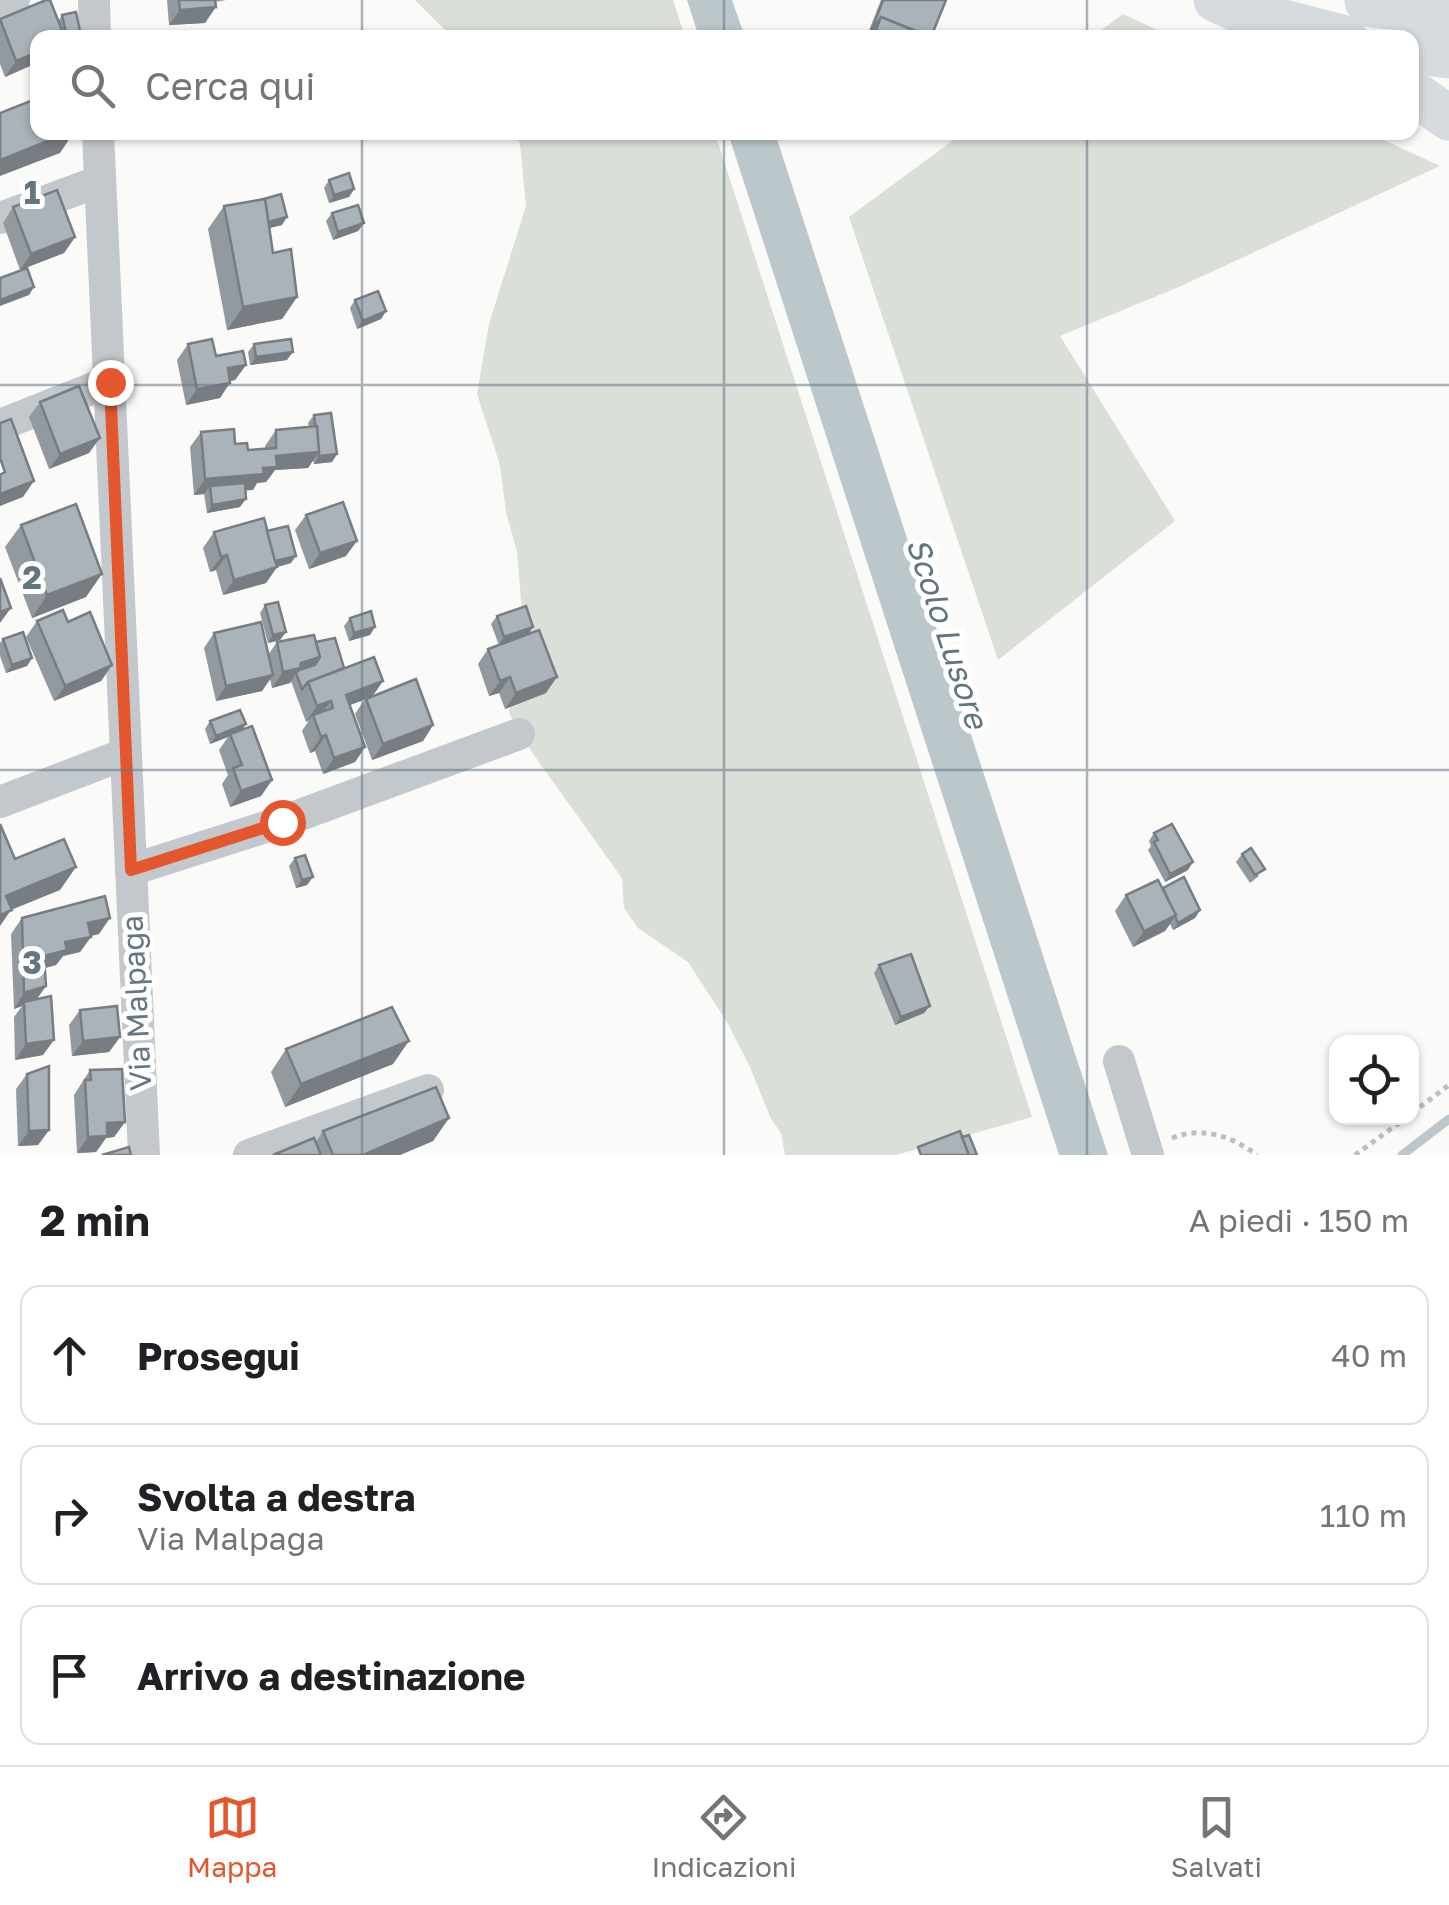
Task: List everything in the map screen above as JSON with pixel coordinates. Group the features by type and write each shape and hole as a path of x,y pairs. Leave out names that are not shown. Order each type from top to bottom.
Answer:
{"highway":[{"path":"1372,0 1449,7"}],"main road":[{"path":"1216,0 1314,30"},
{"path":"1259,16 1287,30"},
{"path":"1419,53 1449,56"},
{"path":"1419,97 1449,118"}],"street":[{"path":"0,6 14,0"},
{"path":"94,0 95,30"},
{"name":"Via Malpaga","path":"98,140 144,1155"},
{"path":"0,218 100,180"},
{"path":"0,425 110,382"},
{"path":"131,870 282,822 520,734"},
{"path":"0,802 125,754"},
{"path":"1119,1061 1148,1154"},
{"path":"249,1155 428,1090"}],"path":[{"path":"1419,1108 1449,1085"},
{"path":"1354,1155 1395,1125"},
{"path":"1148,1154 1176,1135 1212,1132 1257,1155"}],"shaded area":[{"path":"415,0 673,0 683,30 445,30"},
{"path":"687,0 732,0 743,30 697,30"},
{"path":"1123,14 1157,30 1101,30"},
{"path":"518,140 717,140 1032,1117 896,1155 785,1155 781,1133 727,1022 688,962 638,928 624,908 622,878 531,751 509,713 522,612 517,552 506,512 500,465 477,394 489,324 526,206"},
{"path":"730,140 777,140 1108,1155 1059,1155"},
{"path":"954,140 1384,140 1440,166 1181,286 1060,336 1175,521 998,660 849,217"}],"building":[{"path":"50,0 62,30 30,30 30,55 16,61 0,19"},
{"path":"179,0 215,0 216,7 180,10"},
{"path":"883,0 946,0 934,30 914,30 881,17 872,30"},
{"path":"76,12 80,30 65,30 62,15"},
{"path":"881,17 913,30 876,30"},
{"path":"30,101 30,140 50,140 0,160 0,113"},
{"path":"349,173 354,189 334,195 329,180"},
{"path":"57,190 75,237 31,254 13,207"},
{"path":"281,194 287,217 268,222 265,199 257,201"},
{"path":"265,199 273,253 291,249 297,297 243,307 224,206"},
{"path":"358,205 364,223 338,232 332,213"},
{"path":"27,268 34,287 0,300 0,278"},
{"path":"378,291 386,311 363,321 355,300"},
{"path":"212,339 216,356 243,351 246,365 228,368 230,383 197,389 188,344"},
{"path":"291,339 293,352 256,357 254,344"},
{"path":"79,386 100,438 60,454 40,402"},
{"path":"331,413 337,454 319,456 314,415"},
{"path":"11,419 34,481 0,494 0,475 5,472 0,458 0,423"},
{"path":"317,426 319,452 276,456 277,467 263,468 264,474 205,479 201,432 234,429 235,444 247,443 248,450 276,448 276,430"},
{"path":"245,483 246,499 212,505 210,486"},
{"path":"343,502 357,541 320,553 306,515"},
{"path":"76,504 102,574 47,595 21,525"},
{"path":"264,518 277,567 234,580 227,555 221,557 214,532"},
{"path":"288,526 296,556 275,561 267,531"},
{"path":"0,578 11,608 0,612"},
{"path":"278,602 286,632 273,635 265,605"},
{"path":"526,606 533,627 504,637 497,616"},
{"path":"63,610 68,622 90,612 112,665 65,686 37,621"},
{"path":"371,611 375,627 354,633 350,618"},
{"path":"261,622 273,675 226,686 214,633"},
{"path":"539,630 557,677 516,693 510,677 500,681 488,649"},
{"path":"23,632 32,658 12,665 3,639"},
{"path":"314,635 320,657 283,672 277,642"},
{"path":"335,638 344,668 308,682 302,689 296,673 315,665 320,657 316,642"},
{"path":"374,657 383,681 346,695 365,747 334,758 313,715 333,708 331,701 317,706 308,682"},
{"path":"416,679 433,725 383,744 366,699"},
{"path":"240,710 246,724 216,736 210,721"},
{"path":"252,726 272,780 241,791 233,768 242,765 230,734"},
{"path":"0,824 15,859 64,839 76,867 6,896 12,910 0,915"},
{"path":"1172,824 1193,862 1170,874 1154,842 1158,840 1154,833"},
{"path":"1251,848 1265,869 1255,875 1242,854"},
{"path":"305,855 313,877 302,880 295,858"},
{"path":"1184,877 1200,910 1178,923 1163,888"},
{"path":"1158,880 1176,915 1144,931 1126,895"},
{"path":"105,896 110,918 88,923 91,937 65,942 67,950 44,956 46,986 24,993 22,918"},
{"path":"911,954 930,1006 901,1017 879,965"},
{"path":"51,996 54,1040 26,1044 24,1002"},
{"path":"117,1006 120,1037 83,1041 80,1010"},
{"path":"392,1007 409,1041 301,1084 286,1049"},
{"path":"49,1066 49,1130 29,1131 27,1074"},
{"path":"122,1069 125,1122 107,1123 107,1136 88,1137 85,1080 91,1080 90,1070"},
{"path":"436,1087 449,1118 363,1155 333,1155 323,1131"},
{"path":"960,1131 969,1155 921,1155 918,1147"},
{"path":"969,1135 977,1155 969,1155 962,1137"},
{"path":"314,1138 321,1155 273,1155"},
{"path":"129,1147 131,1155 102,1155"}],"waterway":[{"path":"1402,1155 1449,1119"}],"route":[{"path":"110,382 131,870 282,822"}],"water label":[{"name":"Scolo Lusore","path":"947,633"}]}
